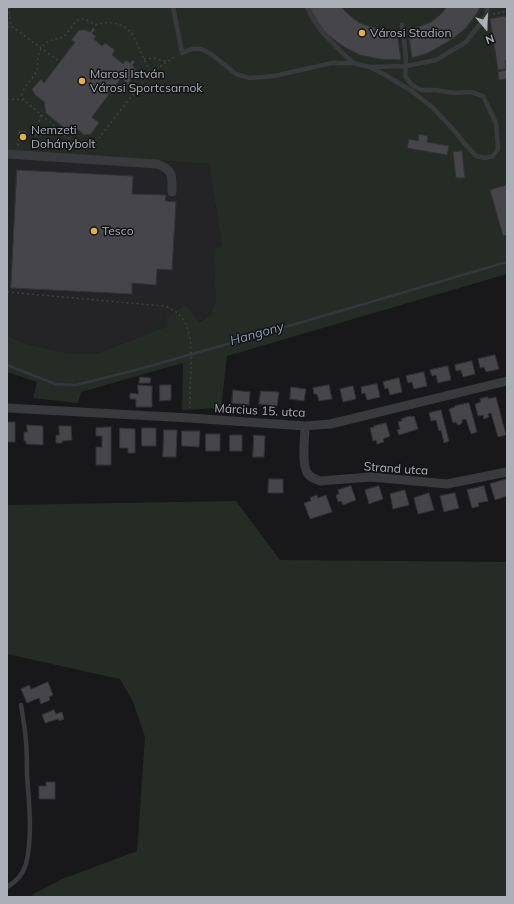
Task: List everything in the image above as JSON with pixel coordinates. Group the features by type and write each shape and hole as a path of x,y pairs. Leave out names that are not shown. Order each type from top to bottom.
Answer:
{"street":[{"path":"7,154 157,164 166,168 171,173 172,192"},
{"name":"Március 15. utca","path":"7,408 305,426 330,424 351,420 507,381"},
{"name":"Strand utca","path":"305,426 305,468 308,474 314,479 320,481 371,477 447,484 507,472"}],"lane":[{"path":"173,7 182,53 201,49 211,54 236,74 249,78 274,76 332,63 353,63 370,67 413,92 432,107 476,156 485,158 493,156 498,150 496,123 483,96 471,92 455,93 435,90 420,90 405,76 407,66 402,25"},
{"path":"307,7 317,26 353,63"},
{"path":"370,67 407,66 436,60 466,42 487,15 487,7"},
{"path":"7,887 22,874 26,865 29,841 26,741 21,705"}],"path":[{"path":"9,7 12,26"},
{"path":"487,15 507,11"},
{"path":"150,73 130,30 114,23 95,24 82,19 77,20 64,37 48,41 41,48 37,61 37,71 24,89 22,95 24,100 75,144 89,145 98,139 150,73 182,53"},
{"path":"7,23 60,62"},
{"path":"7,27 12,26"},
{"path":"144,59 154,58 168,62"},
{"path":"7,99 24,100"},
{"path":"31,155 41,115"},
{"path":"17,154 19,134"},
{"path":"7,292 164,306 172,309 180,316 188,328 191,342 190,418"}],"shaded area":[{"path":"7,7 507,7 507,274 227,356 221,408 182,410 183,363 81,392 78,403 33,398 37,382 7,372 7,335 26,344 71,354 96,354 168,326 167,317 185,305 199,322 210,315 216,301 213,249 222,246 209,164 7,150"},
{"path":"7,150 209,164 222,246 213,249 216,301 210,315 198,322 168,326 96,354 71,354 26,344 7,335"},
{"path":"236,501 280,560 507,562 507,897 32,897 33,894 62,879 137,851 145,737 133,702 120,679 7,654 7,505"}],"building":[{"name":"Városi Stadion","path":"309,7 341,7 360,23 386,31 397,32 401,60 379,59 360,55 346,48 327,34"},
{"name":"Városi Stadion","path":"447,7 480,7 466,28 451,40 428,53 412,58 408,31 431,22"},
{"path":"507,16 506,69 498,70 490,19"},
{"name":"Marosi István Városi Sportcsarnok","path":"93,28 95,30 92,33 96,36 94,39 102,46 105,43 115,50 112,55 123,64 126,60 130,63 133,60 135,62 132,65 135,68 136,73 128,84 121,78 92,117 99,123 91,134 84,135 75,127 64,128 46,113 44,102 35,95 32,89 41,79 44,83 75,42 71,40 79,30 90,32"},
{"path":"507,70 507,79 499,80 498,72"},
{"name":"Nemzeti Dohánybolt","path":"19,131 26,131 26,140 19,141"},
{"path":"419,134 428,136 427,142 449,146 447,155 407,148 409,139 418,141"},
{"path":"462,151 465,178 456,178 453,152"},
{"name":"Tesco","path":"17,170 133,176 132,194 166,195 165,201 176,202 172,270 157,269 156,285 132,283 132,294 11,288"},
{"path":"507,185 507,235 503,236 490,190"},
{"path":"495,355 499,369 486,372 484,367 480,368 478,359"},
{"path":"472,361 475,374 463,377 461,370 456,371 455,365"},
{"path":"448,366 451,380 438,383 436,375 432,376 430,370"},
{"path":"424,372 427,386 414,389 412,382 408,383 406,376"},
{"path":"140,377 151,378 150,383 139,383"},
{"path":"399,378 402,392 390,395 388,388 385,389 383,382"},
{"path":"377,384 380,397 367,400 365,393 362,394 361,387"},
{"path":"138,385 152,386 152,407 136,407 136,399 130,399 130,393 138,394"},
{"path":"160,385 171,385 171,400 160,401"},
{"path":"329,385 332,399 319,401 317,394 314,394 313,388"},
{"path":"353,386 356,399 343,402 340,389"},
{"path":"291,387 306,389 304,401 290,399"},
{"path":"233,390 250,392 249,405 232,403"},
{"path":"261,391 279,392 277,406 259,404"},
{"path":"488,397 488,399 496,397 506,435 498,437 491,413 488,414 489,417 484,419 483,415 478,416 475,404 481,402 480,399"},
{"path":"469,403 477,432 471,434 466,419 462,420 460,425 456,422 453,423 449,409"},
{"path":"441,410 449,441 444,443 441,430 439,431 436,420 431,421 429,413"},
{"path":"414,416 418,429 399,435 397,430 400,429 398,422 402,421 401,419"},
{"path":"7,422 15,422 15,442 7,442"},
{"path":"386,423 390,436 383,439 384,442 377,444 376,440 373,441 370,428"},
{"path":"27,425 43,426 43,445 26,444 26,441 24,441 24,432 27,432"},
{"path":"59,426 71,426 72,440 56,443 56,435 59,435"},
{"path":"111,427 111,465 96,465 96,447 102,447 102,436 96,436 96,428"},
{"path":"120,428 135,429 135,453 128,453 128,448 120,448"},
{"path":"142,428 156,428 156,446 142,446"},
{"path":"164,430 177,430 176,457 163,457"},
{"path":"182,431 200,431 199,447 182,446"},
{"path":"206,434 220,434 220,451 206,451"},
{"path":"230,435 242,435 242,451 230,451"},
{"path":"254,435 265,436 264,457 253,457"},
{"path":"269,479 283,479 283,493 268,493"},
{"path":"507,479 507,496 495,500 490,484"},
{"path":"351,486 356,500 343,505 341,501 338,502 336,495 339,494 338,490"},
{"path":"379,486 383,499 369,504 365,490"},
{"path":"484,486 488,501 478,503 479,506 472,508 467,490"},
{"path":"405,490 409,505 393,509 390,494"},
{"path":"429,493 434,510 418,514 414,498"},
{"path":"455,493 459,508 444,512 440,496"},
{"path":"317,495 318,498 326,495 332,512 310,519 304,503 311,501 310,498"},
{"path":"48,682 53,695 49,697 50,700 41,704 39,698 27,703 21,689 29,685 31,689"},
{"path":"54,710 56,714 62,712 64,719 59,721 58,719 45,723 42,715"},
{"path":"46,782 55,782 55,799 39,799 39,786 46,786"}],"waterway":[{"name":"Hangony","path":"7,365 55,384 76,385 217,347 507,262"}],"place":[{"name":"Városi Stadion","path":"362,33"},
{"name":"Marosi István Városi Sportcsarnok","path":"82,81"},
{"name":"Nemzeti Dohánybolt","path":"23,137"},
{"name":"Tesco","path":"94,231"}]}
